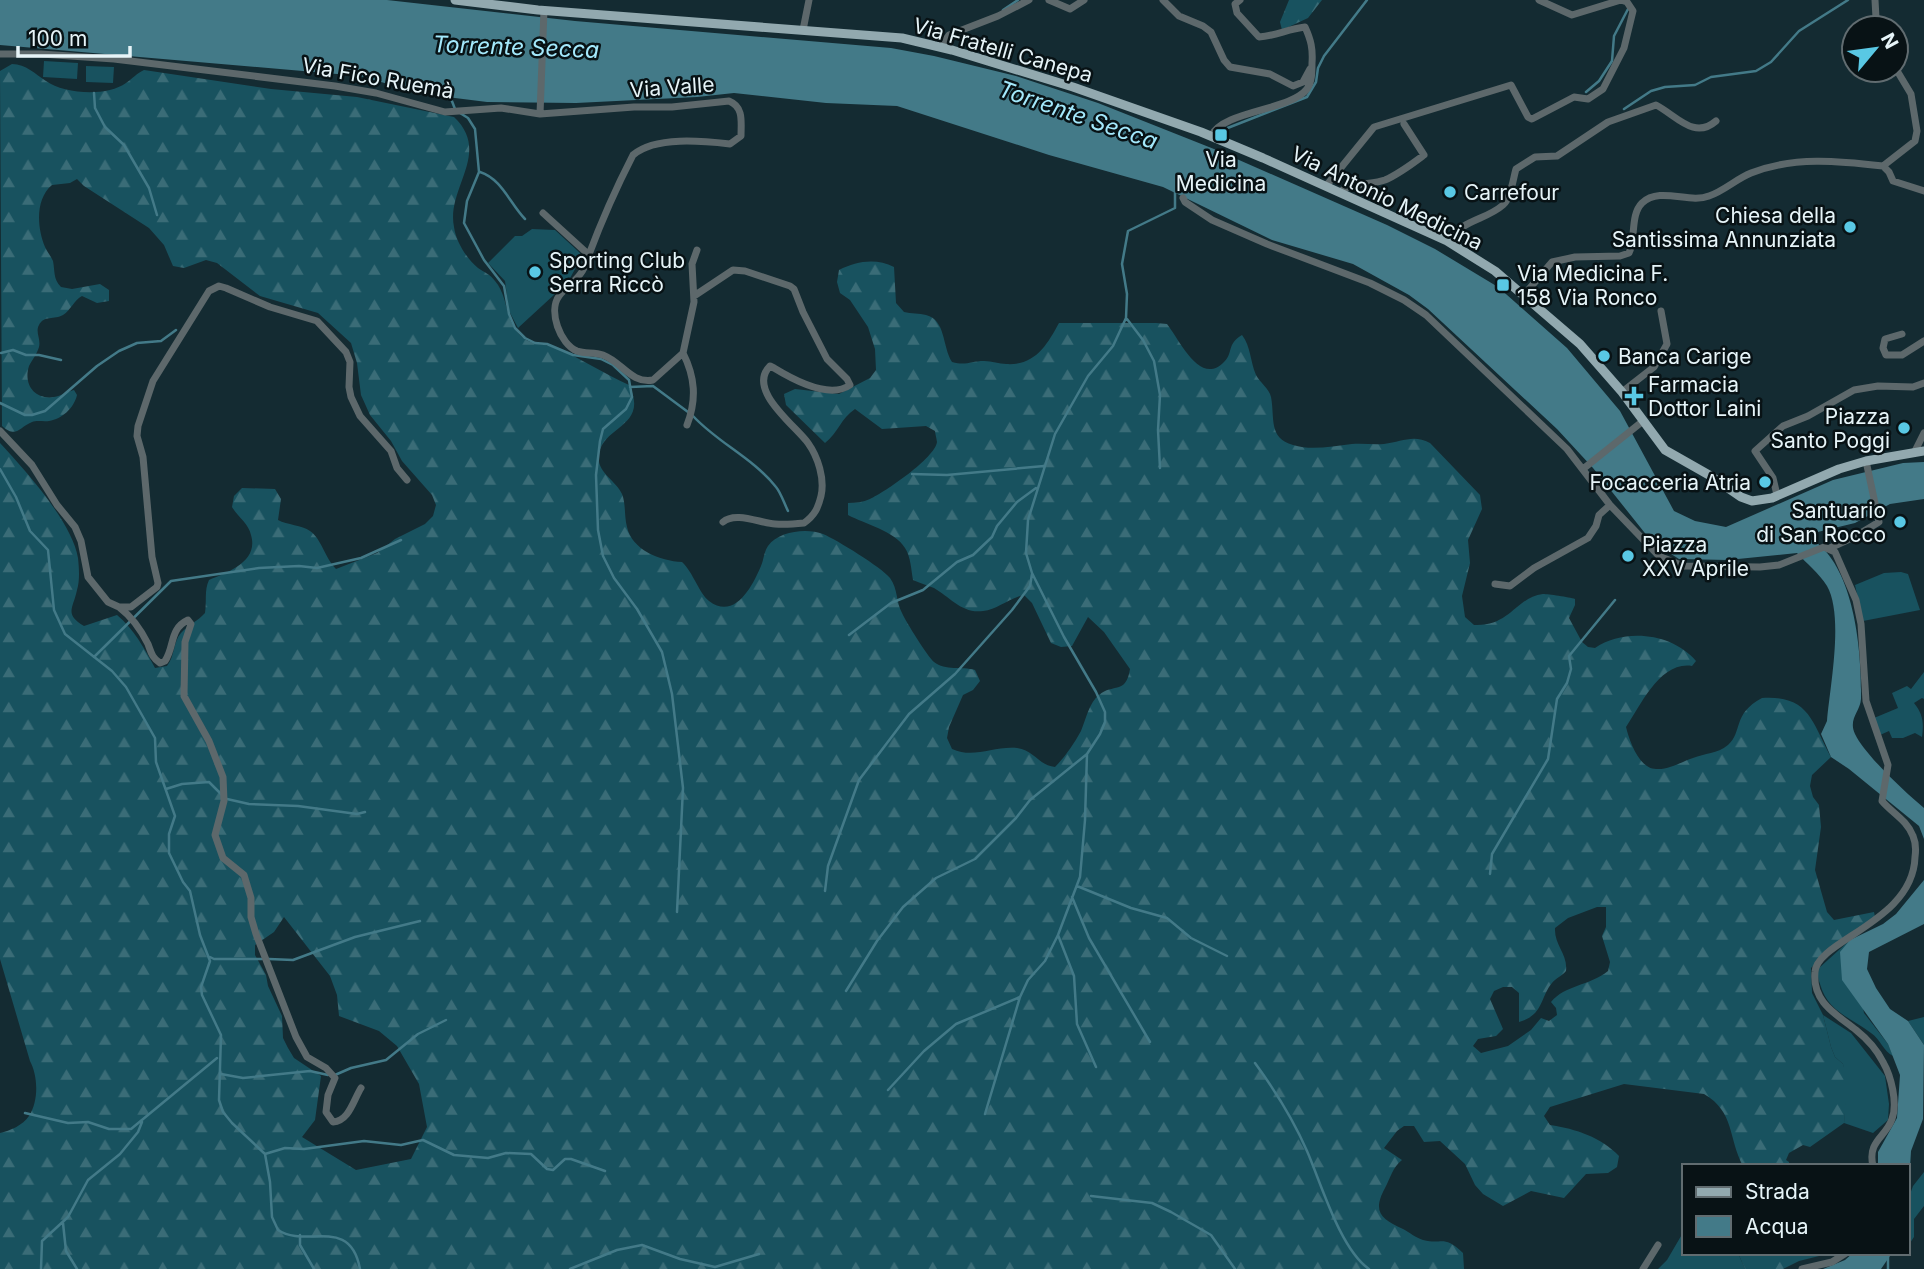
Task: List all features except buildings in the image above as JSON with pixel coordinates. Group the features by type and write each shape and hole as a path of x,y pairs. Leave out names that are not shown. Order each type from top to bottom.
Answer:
{"main road":[{"name":"Via Fratelli Canepa","path":"455,0 544,13 902,38 1073,87 1206,134"},
{"name":"Via Antonio Medicina","path":"1206,134 1447,241 1495,271 1580,344 1622,393 1639,424 1665,450 1741,497 1752,501 1777,495 1839,469 1919,452"}],"street":[{"path":"803,30 809,0"},
{"path":"940,47 949,35 998,16 1029,0"},
{"path":"1049,0 1070,9 1084,0"},
{"path":"1163,0 1179,16 1211,32 1230,68 1270,74 1293,86 1303,82 1312,63"},
{"path":"1206,134 1235,119 1305,92 1312,75 1313,45 1304,27 1292,28 1275,36 1259,37 1237,13 1235,4 1240,0"},
{"path":"1326,186 1378,125 1511,85 1528,117 1532,119 1574,97 1588,99 1603,89 1632,22 1633,11 1628,2 1621,0 1572,15 1539,0"},
{"path":"540,110 544,13"},
{"name":"Via Fico Ruemà","path":"0,54 41,54 114,60 335,86 376,93 445,112 501,108 540,110"},
{"path":"1883,166 1915,141 1917,131 1911,94 1905,84"},
{"name":"Via Valle","path":"540,110 672,107 729,102 737,105 740,111 741,136 730,144 687,141 654,146 639,150 633,155 608,204 582,272 559,295 554,307 558,326 570,348 610,357 639,380 653,380 683,353"},
{"path":"1447,241 1462,227 1503,205 1516,169 1535,157 1557,156 1618,118 1656,105 1688,127 1699,130 1716,121"},
{"path":"1340,192 1346,187 1384,180 1424,155 1404,124"},
{"path":"1524,295 1552,262 1562,258 1620,256 1629,253 1633,245 1639,206 1646,200 1664,195 1707,197 1750,173 1782,165 1830,160 1883,166 1892,181 1924,191"},
{"path":"1183,198 1212,220 1370,283 1412,305 1436,324 1567,449 1584,467 1610,505 1659,556 1684,566 1779,565 1854,537 1879,522 1866,463"},
{"path":"543,213 588,254"},
{"path":"687,425 693,410 694,382 683,353 694,296 692,264 697,250"},
{"path":"694,296 733,270 746,271 790,286 794,289 827,359 850,385 841,390 810,386 770,366 766,368 764,375 770,401 806,440 815,456 821,475 822,491 817,510 804,523 775,524 734,517 723,522"},
{"path":"119,607 131,607 157,587 138,426 153,381 209,291 219,286 270,307 317,321 345,352 350,362 351,397 360,416 391,451 397,468 407,480"},
{"path":"1622,393 1654,367 1667,344 1661,312"},
{"path":"1902,334 1885,340 1883,348 1886,355 1902,355 1924,341"},
{"path":"1777,495 1773,478 1755,451 1783,426 1808,416 1854,390 1878,386 1913,387 1924,383"},
{"path":"1584,467 1639,424"},
{"path":"0,431 32,465 57,505 75,527 81,541 88,577 96,589 108,602 130,615 154,659 160,663 166,661 170,654 172,635 180,624 188,620 191,624 185,642 186,675 182,688 190,710 214,751 223,777 224,802 215,835 223,858 244,875 251,898 251,917 256,934 296,1037 307,1056 335,1077 328,1095 326,1112 333,1122 341,1121 347,1116 361,1088"},
{"path":"1919,452 1924,433"},
{"path":"1495,584 1510,586 1534,568 1582,542 1596,526 1599,515 1610,505"},
{"path":"1827,547 1835,552 1856,600 1861,624 1866,701 1888,765 1881,797 1884,804 1907,825 1916,844 1913,873 1902,895 1868,926 1819,961 1814,975 1821,999 1828,1009 1870,1044 1889,1074 1892,1119 1873,1147 1873,1164"},
{"path":"1643,1269 1658,1245"},
{"path":"1802,1269 1832,1262 1843,1255"}],"green space":[{"path":"1289,0 1322,0 1308,18 1282,30 1280,22"},
{"path":"44,61 78,63 77,79 43,77"},
{"path":"17,64 63,89 97,92 118,87 144,70 271,89 357,97 454,117 465,130 469,144 469,157 453,213 455,233 463,250 499,287 511,322 523,338 567,353 629,385 634,409 624,424 603,444 599,460 603,471 622,494 627,527 635,542 656,557 682,562 709,601 727,607 735,604 748,591 758,574 768,546 773,541 786,534 801,531 830,537 878,567 890,578 904,617 934,662 943,666 975,670 980,681 973,690 963,695 949,727 947,738 952,749 976,753 1023,749 1055,767 1081,731 1096,698 1122,685 1128,677 1130,669 1104,632 1088,617 1072,646 1061,647 1051,643 1032,603 1024,595 994,608 976,611 962,607 934,588 913,580 910,559 900,542 879,528 848,515 848,503 870,499 919,465 934,449 937,442 935,431 926,426 882,429 855,409 825,443 786,405 784,394 795,389 839,394 870,378 876,370 875,349 868,327 850,300 840,293 837,282 839,270 866,262 880,262 894,267 896,303 904,312 926,315 937,322 949,356 952,362 957,363 1025,362 1045,346 1059,323 1156,323 1167,324 1191,358 1207,369 1215,368 1224,362 1234,342 1242,335 1256,375 1270,394 1276,432 1285,442 1315,448 1424,440 1480,495 1482,509 1468,540 1470,563 1462,596 1465,617 1474,625 1505,617 1534,596 1543,594 1564,597 1575,599 1569,618 1582,642 1588,647 1595,648 1620,638 1648,636 1674,644 1696,661 1692,666 1681,666 1661,677 1626,727 1636,753 1650,768 1666,768 1724,748 1733,740 1746,710 1762,698 1790,701 1800,706 1807,714 1831,757 1812,775 1810,786 1819,805 1821,827 1815,870 1827,912 1834,920 1874,912 1875,917 1833,945 1811,968 1812,993 1823,1015 1835,1057 1843,1064 1848,1082 1844,1123 1810,1147 1803,1145 1789,1153 1786,1160 1789,1164 1742,1164 1726,1117 1714,1101 1704,1094 1624,1084 1550,1107 1544,1116 1550,1125 1579,1132 1612,1149 1619,1156 1617,1167 1608,1173 1586,1174 1564,1198 1531,1191 1503,1206 1483,1194 1475,1185 1465,1164 1440,1141 1424,1142 1414,1126 1404,1126 1384,1148 1402,1160 1394,1169 1381,1196 1381,1214 1389,1222 1420,1239 1451,1244 1463,1253 1464,1269 0,1269 0,1133 16,1127 26,1119 32,1110 36,1088 35,1074 0,959 0,443 46,497 74,544 79,574 72,611 74,618 84,626 117,615 134,633 155,668 167,666 181,633 205,613 209,580 240,565 250,552 250,531 232,507 234,496 242,488 275,489 281,499 278,520 303,527 314,534 336,569 377,553 395,539 425,524 433,516 436,505 432,495 402,461 391,441 370,415 361,395 357,363 351,343 318,313 260,296 217,263 206,260 184,268 173,266 164,245 149,228 77,179 70,183 52,185 46,191 39,214 42,239 53,261 55,278 61,287 72,289 100,284 109,290 109,301 97,303 82,296 63,315 44,320 38,328 39,347 29,366 29,385 36,394 47,397 74,390 77,395 70,408 58,418 32,422 15,432 2,426 0,71","holes":["1597,907 1606,907 1606,927 1602,936 1610,962 1608,971 1557,996 1551,1002 1557,1015 1549,1021 1541,1018 1531,1030 1508,1046 1481,1053 1473,1046 1478,1039 1496,1036 1503,1029 1490,999 1494,991 1512,987 1519,993 1519,1022 1533,1015 1548,988 1566,971 1555,928 1568,918","284,917 330,976 337,995 339,1016 379,1031 397,1046 419,1084 427,1127 411,1159 356,1170 302,1137 315,1120 321,1076 294,1058 288,1048 283,1038 282,1016 255,955 255,945 274,932"]},
{"path":"86,66 114,67 113,83 86,82"},
{"name":"Sporting Club Serra Riccò","path":"532,229 555,230 580,253 581,258 568,282 518,328 509,311 505,281 488,263 515,236 522,236"},
{"path":"1884,573 1908,574 1920,610 1863,621 1855,585"},
{"path":"1924,672 1924,699 1914,703 1922,719 1922,737 1915,733 1903,738 1892,738 1889,731 1880,735 1874,718 1898,708 1892,693 1907,686 1911,689"},
{"path":"1850,940 1864,1013 1888,1044 1893,1056 1863,1027 1834,1008 1820,984 1819,968"},
{"path":"1823,1015 1851,1033 1885,1076 1888,1120 1873,1133 1844,1123 1846,1088 1843,1064 1835,1057"},
{"path":"1924,1017 1924,1045 1908,1021"},
{"path":"1924,1172 1924,1206 1914,1219 1914,1237 1910,1243 1910,1194"},
{"path":"1682,1234 1682,1255 1739,1255 1745,1269 1658,1269 1667,1260"},
{"path":"1739,1255 1823,1255 1799,1261 1783,1269 1745,1269"}],"water":[{"name":"Torrente Secca","path":"0,0 387,0 575,21 891,48 1016,76 1098,103 1214,149 1387,225 1435,249 1498,287 1567,348 1620,411 1674,511 1695,521 1726,527 1833,480 1903,463 1924,462 1924,499 1890,504 1855,523 1797,537 1817,543 1830,556 1848,593 1860,659 1861,699 1853,729 1860,743 1876,762 1924,808 1924,839 1919,826 1831,757 1821,734 1827,721 1833,671 1835,615 1827,586 1813,569 1797,553 1728,560 1679,559 1652,542 1593,468 1557,429 1428,309 1409,295 1353,264 1272,240 1163,187 1049,155 897,106 826,103 734,93 576,103 487,102 423,94 360,76 0,45"},
{"path":"1924,880 1924,924 1869,952 1867,969 1890,1009 1908,1021 1924,1045 1923,1119 1911,1151 1910,1168 1910,1164 1878,1164 1878,1152 1897,1118 1900,1075 1888,1044 1842,980 1840,952 1850,940 1883,924 1896,914"},
{"path":"1851,1255 1891,1255 1881,1269 1823,1269"}],"waterway":[{"path":"1003,10 1018,0"},
{"path":"1220,131 1307,97 1316,82 1318,68 1324,56 1367,0"},
{"path":"1624,109 1651,91 1695,85 1711,77 1756,71 1771,62 1799,31 1848,0"},
{"path":"1586,92 1599,81 1612,61 1614,36 1628,9"},
{"path":"94,93 95,108 105,127 124,145 149,188 157,215"},
{"path":"450,96 455,109"},
{"path":"460,113 468,118 475,129 479,172 467,201 464,223 484,260 504,286 509,314 515,328 535,343 547,344 573,355 601,359 613,365 629,380 632,397 626,409 603,429 600,441 596,475 598,530 603,556 614,578 637,609 662,652 672,694 683,788 677,912"},
{"path":"480,172 488,175 500,186 525,219"},
{"path":"846,991 877,941 903,907 936,878 975,859 1030,800 1087,754 1105,722 1105,712 1096,692 1064,637 1032,573 1026,553 1028,520 1055,434 1088,376 1113,346 1126,318 1127,294 1122,264 1128,231 1175,208 1175,192"},
{"path":"1127,319 1143,340 1154,361 1160,395 1160,468"},
{"path":"0,403 25,415 45,411 97,366 119,351 137,343 161,341 176,330"},
{"path":"1,353 13,350 26,355 61,360"},
{"path":"630,387 653,386 688,412"},
{"path":"693,416 767,477 778,489 788,511"},
{"path":"912,474 947,475 1044,466"},
{"path":"0,469 16,497 30,531 48,550 54,610 65,634 112,671 126,687 155,738 156,762 175,816 169,834 169,853 190,891 200,935 210,961 201,987 202,995 221,1035 219,1100 223,1112 265,1154 272,1217 278,1230 301,1237 337,1238 347,1243 355,1253 360,1269"},
{"path":"849,635 891,603 923,590 957,562 973,555 992,537 997,526 1017,502 1036,488"},
{"path":"94,657 171,581 259,568 317,568 361,558 401,540"},
{"path":"825,891 828,866 859,780 909,714 955,674 1012,610 1030,586 1032,574"},
{"path":"1490,874 1492,854 1548,759 1557,699 1567,683 1571,669 1569,656 1615,600"},
{"path":"985,1114 1020,997 1028,980 1045,961 1080,877 1087,754"},
{"path":"166,789 182,784 209,782 222,795"},
{"path":"227,799 249,804 298,806 357,814 365,812"},
{"path":"1077,886 1131,908 1167,918 1191,938 1227,956"},
{"path":"1072,897 1089,938 1150,1042"},
{"path":"269,959 293,960 355,937 420,921"},
{"path":"1058,935 1074,976 1077,1024 1096,1067"},
{"path":"210,957 262,959"},
{"path":"888,1090 924,1051 956,1024 1020,997"},
{"path":"335,1075 351,1068 386,1060 418,1034 446,1020"},
{"path":"25,1113 68,1123 88,1122 109,1129 131,1129 217,1058"},
{"path":"1255,1063 1296,1128 1340,1231 1349,1247 1369,1269"},
{"path":"221,1074 243,1078 310,1071 328,1075"},
{"path":"41,1269 42,1241 68,1217 88,1180 120,1154 138,1132 142,1122"},
{"path":"265,1154 285,1148 304,1149 364,1141 401,1145 423,1140 454,1155 488,1158 506,1153 531,1154 547,1169 553,1170 565,1159 571,1159 605,1171"},
{"path":"1091,1196 1152,1203 1171,1212 1211,1235 1235,1269"},
{"path":"63,1223 66,1251 77,1269"},
{"path":"300,1235 300,1245 314,1269"},
{"path":"570,1269 617,1250 642,1245 680,1259 715,1267 759,1254"},
{"path":"1888,1255 1888,1269"}],"place":[{"name":"Via Medicina","path":"1221,135"},
{"name":"Carrefour","path":"1450,192"},
{"name":"Chiesa della Santissima Annunziata","path":"1850,227"},
{"name":"Sporting Club Serra Riccò","path":"535,272"},
{"name":"Via Medicina F. 158 Via Ronco","path":"1503,285"},
{"name":"Banca Carige","path":"1604,356"},
{"name":"Farmacia Dottor Laini","path":"1634,396"},
{"name":"Piazza Santo Poggi","path":"1904,428"},
{"name":"Focacceria Atria","path":"1765,482"},
{"name":"Santuario di San Rocco","path":"1900,522"},
{"name":"Piazza XXV Aprile","path":"1628,556"}]}
